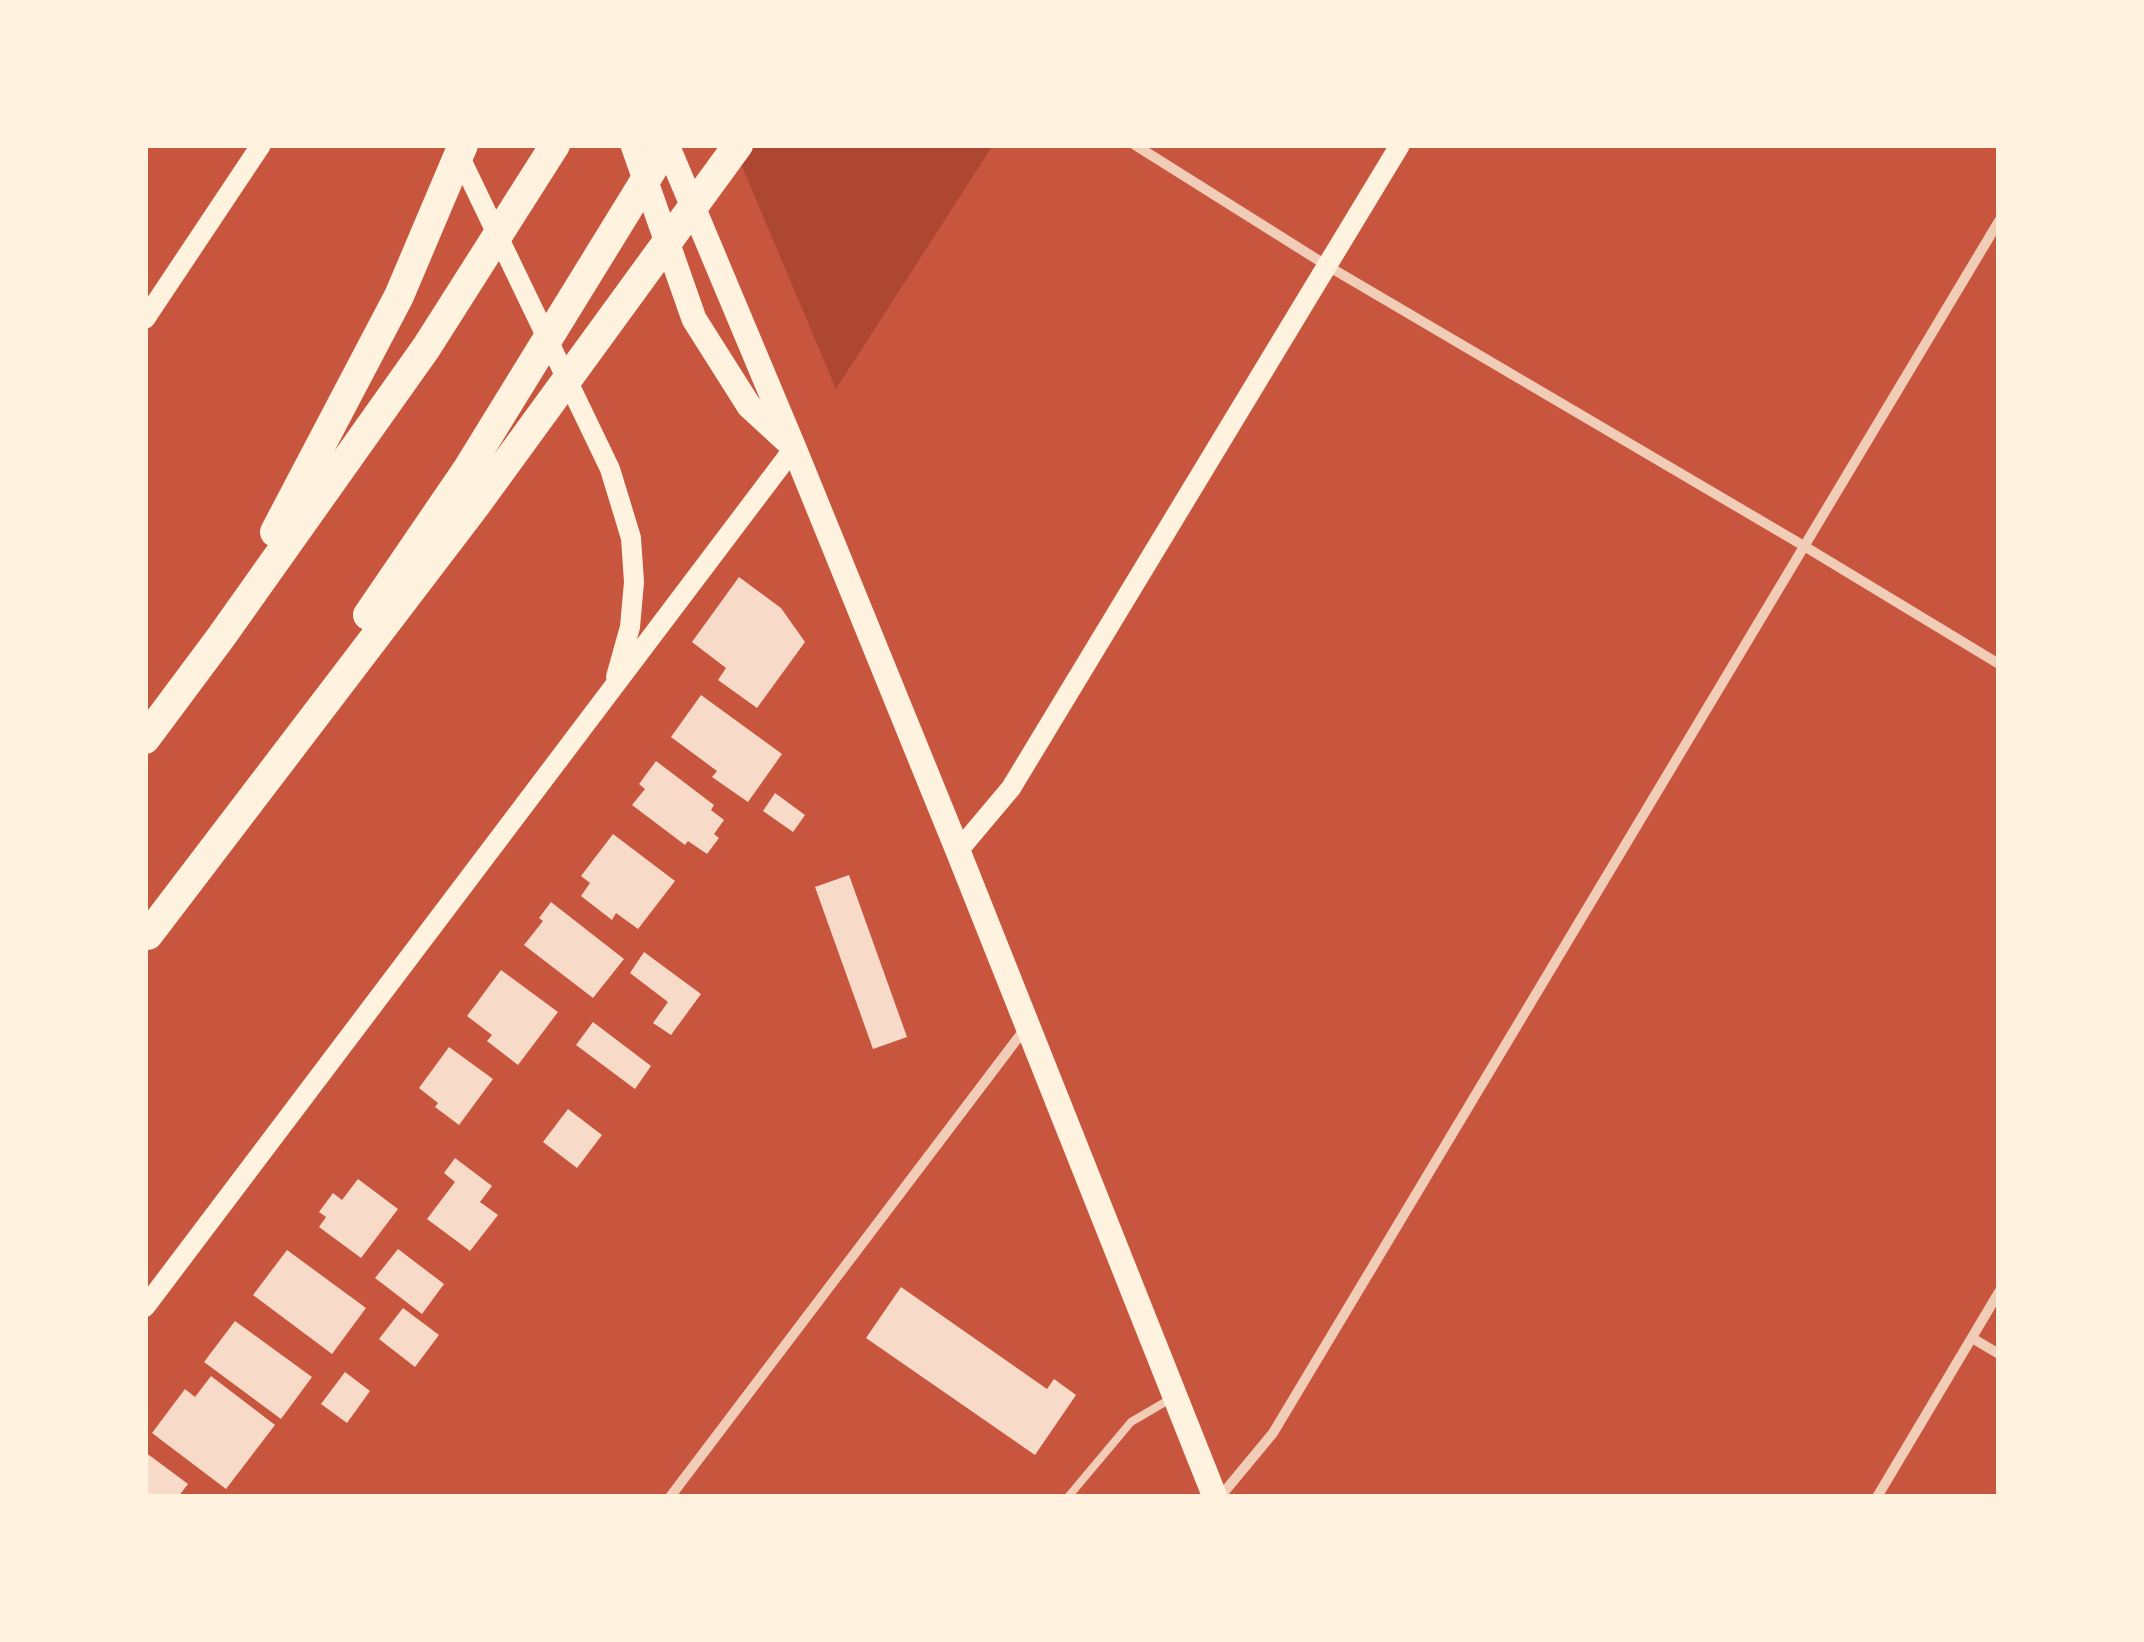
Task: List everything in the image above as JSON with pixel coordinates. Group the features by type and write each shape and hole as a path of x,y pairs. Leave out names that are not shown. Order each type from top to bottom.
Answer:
{"highway":[{"path":"221,637 399,296 463,145"},
{"path":"145,739 426,348 554,145"},
{"path":"147,938 467,470 667,145"},
{"path":"147,938 475,506 738,145"}],"main road":[{"path":"145,318 256,151 276,145"},
{"path":"454,145 610,469 621,503 631,538 634,582 630,627 613,688"},
{"path":"634,145 694,318 749,406 794,448"},
{"path":"667,145 958,851 1217,1497"},
{"path":"958,851 1011,788 1400,145"},
{"path":"145,1307 794,448"}],"street":[{"path":"1135,145 1326,265 1999,664"},
{"path":"1217,1497 1274,1433 1999,221"},
{"path":"670,1497 1028,1026"},
{"path":"1876,1497 1999,1292"},
{"path":"1972,1338 1999,1354"}],"lane":[{"path":"1068,1497 1131,1422 1174,1396"}],"shaded area":[{"path":"733,145 993,145 836,389"}],"building":[{"path":"739,577 781,608 805,642 757,708 718,680 726,668 692,642"},
{"path":"701,695 782,754 748,802 712,777 717,771 671,737"},
{"path":"656,761 714,805 711,810 724,820 714,834 719,838 707,854 688,841 685,845 632,805 645,789 639,784"},
{"path":"775,793 805,815 793,832 763,811"},
{"path":"613,834 675,881 638,929 616,913 612,920 581,896 590,883 581,876"},
{"path":"849,875 907,1037 873,1049 815,887"},
{"path":"551,902 624,959 593,998 524,945 543,921 539,918"},
{"path":"644,952 701,994 671,1035 653,1023 668,1002 630,973"},
{"path":"501,970 558,1012 518,1065 487,1041 492,1035 467,1016"},
{"path":"593,1022 651,1066 635,1089 576,1045"},
{"path":"449,1047 493,1079 459,1125 435,1107 438,1103 419,1088"},
{"path":"568,1109 602,1135 577,1168 543,1142"},
{"path":"455,1158 492,1186 480,1202 498,1215 470,1251 427,1219 455,1182 444,1173"},
{"path":"358,1179 398,1209 361,1258 319,1227 326,1217 319,1212 333,1193 342,1200"},
{"path":"398,1249 444,1284 422,1314 375,1278"},
{"path":"287,1250 366,1308 332,1354 253,1295"},
{"path":"901,1287 1047,1389 1054,1379 1076,1395 1035,1455 866,1338"},
{"path":"403,1308 439,1335 415,1367 379,1339"},
{"path":"235,1321 312,1377 281,1419 204,1362"},
{"path":"345,1372 370,1391 347,1423 321,1404"},
{"path":"211,1376 275,1425 226,1489 152,1433 185,1389 195,1397"},
{"path":"145,1452 188,1484 178,1497 145,1497"}]}
